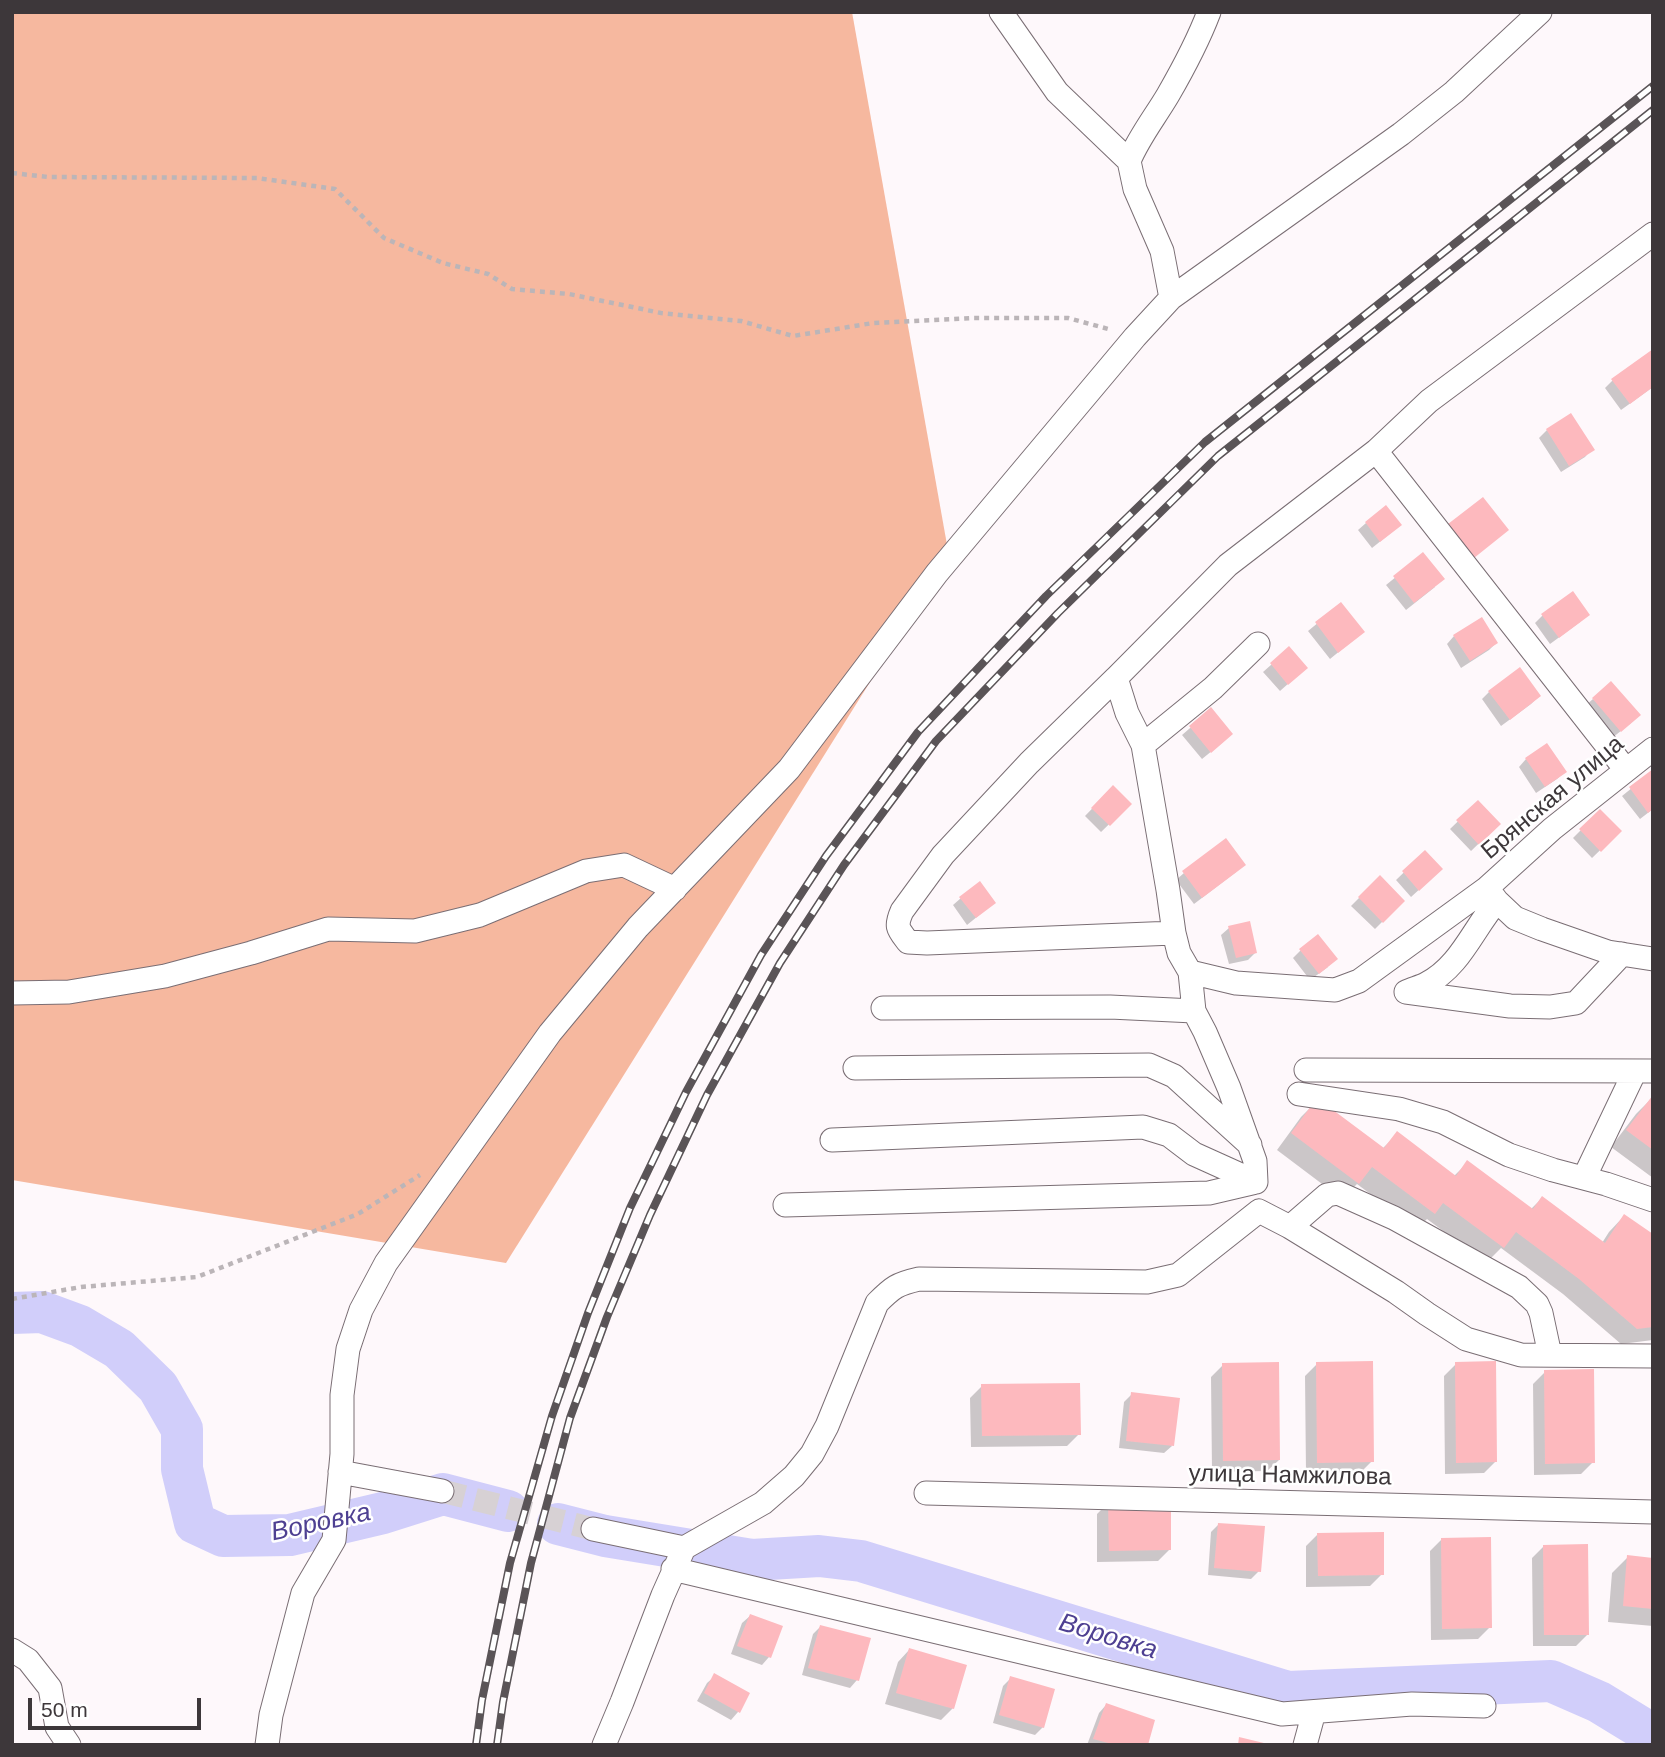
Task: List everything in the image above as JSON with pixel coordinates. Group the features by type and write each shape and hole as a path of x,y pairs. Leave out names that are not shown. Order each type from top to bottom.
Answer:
{"street":[{"path":"1000,12 1057,92 1129,161"},
{"path":"1171,298 1162,251 1135,189 1129,161 1135,146 1168,95 1202,32 1209,12"},
{"path":"267,1745 271,1715 303,1593 334,1540 342,1454 342,1395 348,1349 361,1310 386,1263 550,1033 638,927 789,769 937,573 1135,337 1171,298 1401,134 1454,92 1540,12"},
{"path":"1174,933 927,943 908,942 898,930 898,920 943,855 1029,763 1228,565 1376,451 1429,401 1653,234"},
{"path":"1376,451 1626,770"},
{"path":"1143,744 1213,688 1258,644"},
{"path":"1116,678 1126,713 1143,744 1174,933 1179,953 1190,972 1194,1011 1229,1088 1250,1145 1255,1161 1256,1182"},
{"name":"Брянская улица","path":"1492,894 1507,869 1552,829 1653,749"},
{"path":"12,993 69,992 165,976 328,929 415,931 480,915 586,871 624,864 675,888"},
{"path":"1190,972 1236,983 1335,990 1359,981 1492,894"},
{"path":"1492,894 1484,916 1450,967 1427,984 1406,992 1510,1006 1549,1007 1576,1003 1622,954"},
{"path":"1492,894 1515,918 1542,929 1608,952 1653,959"},
{"path":"883,1008 1110,1007 1194,1011"},
{"path":"855,1068 1149,1065 1174,1076 1250,1145"},
{"path":"1306,1070 1644,1071 1584,1178"},
{"path":"1299,1094 1399,1109 1443,1122 1508,1155 1653,1200"},
{"path":"832,1140 1143,1127 1169,1135 1194,1154 1256,1182"},
{"path":"785,1205 1209,1193 1256,1182"},
{"path":"1290,1227 1327,1195 1338,1193 1394,1218 1519,1287 1537,1304 1550,1355"},
{"path":"604,1745 677,1561 763,1503 793,1476 812,1454 827,1426 877,1303 901,1283 919,1279 1161,1280 1178,1275 1259,1211 1396,1292 1466,1339 1521,1354 1653,1356"},
{"path":"341,1472 442,1491"},
{"name":"улица Намжилова","path":"926,1493 1653,1512"},
{"path":"593,1529 677,1561 1282,1714 1412,1704 1484,1706"},
{"path":"12,1650 28,1660 50,1688 57,1727 69,1745"},
{"path":"1306,1745 1314,1712"}],"path":[{"path":"12,173 48,177 257,178 335,189 384,238 443,263 488,274 512,289 569,294 661,313 741,321 793,336 873,323 1068,317 1135,337"},
{"path":"12,1299 81,1287 197,1277 358,1214 428,1170"}],"shaded area":[{"path":"12,12 852,12 949,556 506,1263 12,1180"}],"building":[{"path":"1653,349 1653,387 1630,404 1611,379"},
{"path":"1571,413 1595,450 1569,466 1546,429"},
{"path":"1483,497 1509,530 1474,558 1448,524"},
{"path":"1386,505 1402,525 1380,542 1365,522"},
{"path":"1423,552 1445,579 1414,603 1393,576"},
{"path":"1573,591 1590,615 1559,638 1541,614"},
{"path":"1341,602 1365,632 1338,653 1315,622"},
{"path":"1482,617 1498,643 1470,661 1453,635"},
{"path":"1289,646 1308,668 1288,685 1270,663"},
{"path":"1520,667 1541,696 1510,720 1488,691"},
{"path":"1611,681 1641,715 1621,732 1592,698"},
{"path":"1211,707 1233,734 1211,753 1189,726"},
{"path":"1547,743 1567,772 1545,787 1525,758"},
{"path":"1653,769 1653,809 1648,813 1629,787"},
{"path":"1113,785 1132,804 1110,826 1091,808"},
{"path":"1478,800 1501,824 1479,845 1456,820"},
{"path":"1600,809 1622,831 1601,852 1579,829"},
{"path":"1226,838 1246,865 1202,898 1182,871"},
{"path":"1425,850 1443,869 1419,891 1402,871"},
{"path":"1380,875 1405,901 1383,923 1358,897"},
{"path":"980,881 996,903 976,918 959,897"},
{"path":"1250,921 1257,953 1236,958 1228,926"},
{"path":"1318,934 1338,959 1319,974 1299,949"},
{"path":"1653,1095 1653,1150 1626,1130"},
{"path":"1317,1098 1384,1148 1397,1131 1456,1176 1467,1160 1533,1209 1542,1196 1605,1243 1624,1214 1653,1234 1653,1327 1637,1329 1579,1279 1516,1232 1504,1248 1443,1203 1435,1214 1372,1167 1359,1184 1291,1133"},
{"path":"1373,1361 1374,1462 1317,1463 1316,1362"},
{"path":"1496,1361 1497,1462 1456,1463 1455,1362"},
{"path":"1279,1362 1280,1460 1223,1461 1222,1363"},
{"path":"1594,1369 1595,1463 1545,1464 1544,1370"},
{"path":"1080,1383 1081,1435 982,1436 981,1384"},
{"path":"1131,1392 1180,1398 1174,1446 1126,1441"},
{"path":"1171,1499 1171,1550 1109,1551 1108,1500"},
{"path":"1218,1523 1265,1526 1261,1572 1214,1568"},
{"path":"1384,1532 1384,1575 1318,1576 1317,1533"},
{"path":"1491,1537 1492,1628 1442,1629 1441,1538"},
{"path":"1588,1544 1589,1635 1544,1635 1543,1545"},
{"path":"1627,1555 1653,1558 1653,1609 1623,1606"},
{"path":"750,1614 783,1626 771,1658 737,1646"},
{"path":"820,1625 871,1638 859,1681 808,1668"},
{"path":"909,1648 967,1665 954,1709 896,1693"},
{"path":"714,1673 750,1693 740,1713 704,1693"},
{"path":"1010,1676 1055,1689 1044,1728 999,1715"},
{"path":"1106,1703 1155,1720 1148,1745 1116,1745 1093,1739"},
{"path":"1239,1737 1268,1744 1268,1745 1238,1745"}],"waterway":[{"name":"Воровка","path":"12,1313 42,1312 80,1326 119,1349 158,1387 182,1429 182,1469 195,1523 223,1536 290,1535 383,1513 443,1494 508,1511"},
{"name":"Воровка","path":"558,1524 605,1536 752,1560 819,1556 861,1561 1288,1692 1551,1681 1599,1702 1653,1735"}],"tunnel":[{"path":"442,1491 593,1529"}],"railway":[{"path":"476,1745 482,1700 510,1563 552,1416 588,1313 630,1208 686,1092 761,955 826,856 918,732 1046,596 1205,442 1653,86"},
{"path":"497,1745 531,1563 570,1418 607,1317 650,1215 707,1095 780,963 844,865 936,741 1058,613 1218,456 1653,110"}]}
